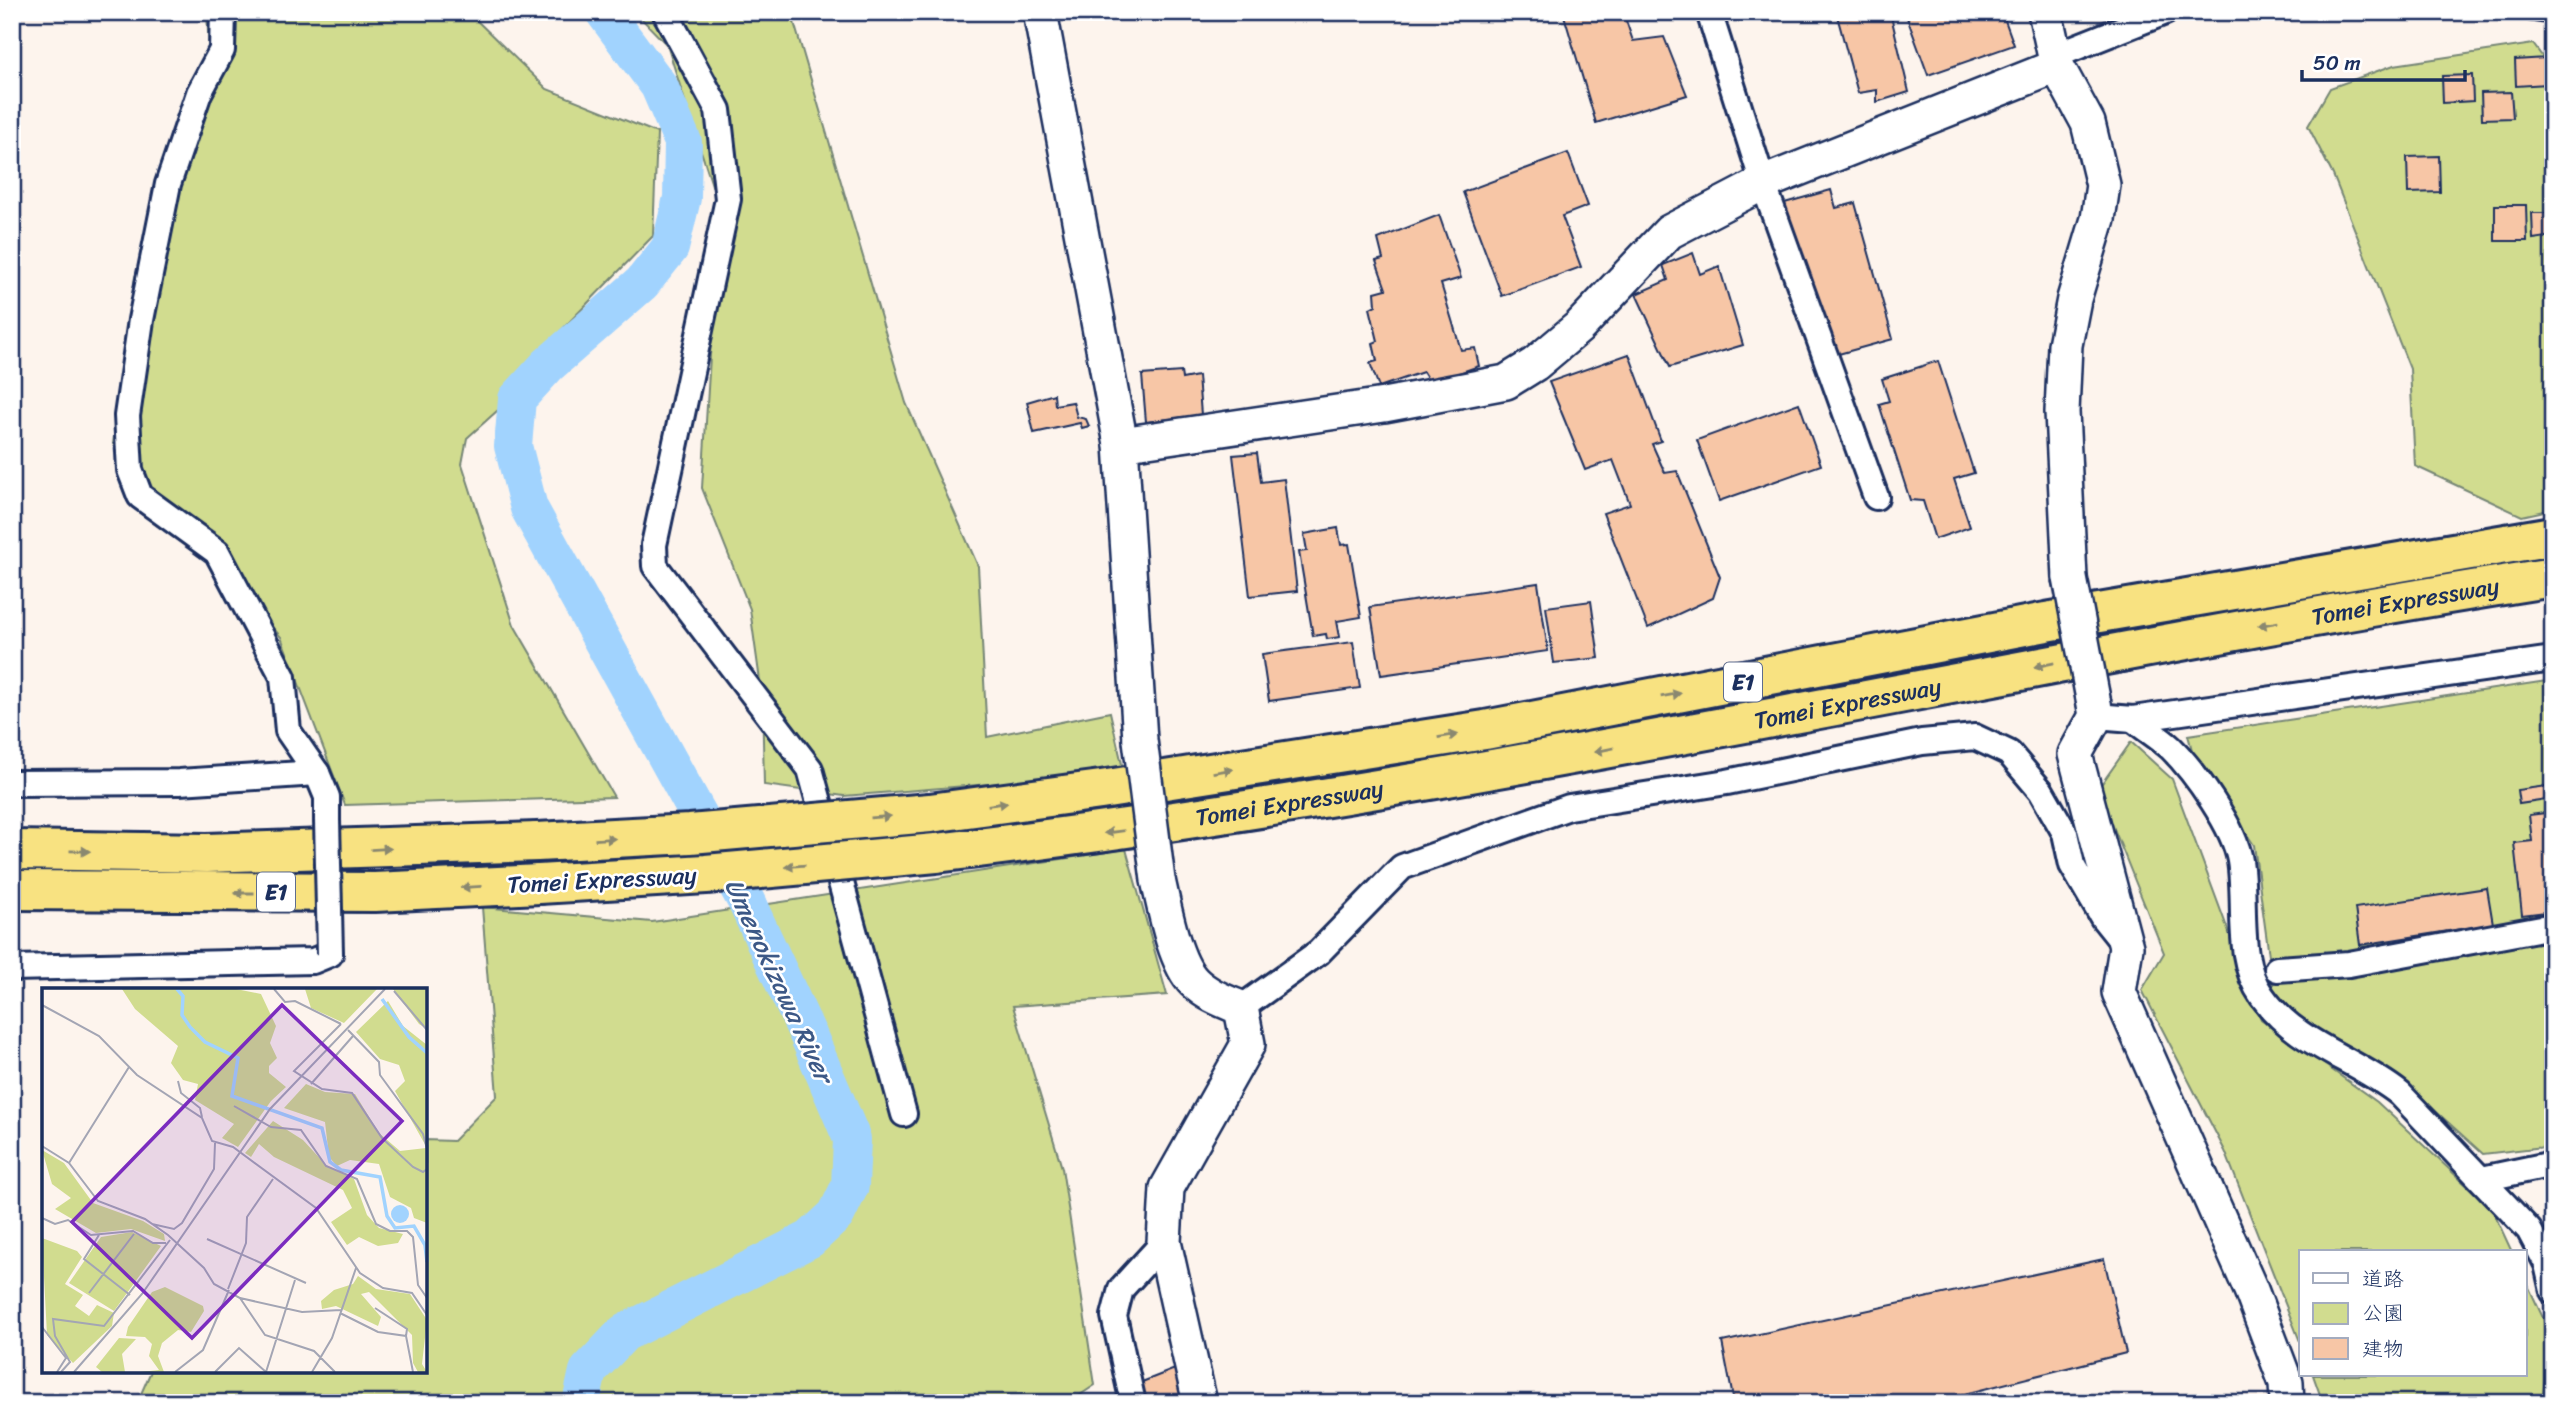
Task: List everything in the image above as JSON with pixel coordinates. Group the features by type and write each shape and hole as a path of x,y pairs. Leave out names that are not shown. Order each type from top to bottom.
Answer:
{"highway":[{"name":"Tomei Expressway","path":"12,850 207,853 537,842 690,834 930,813 1101,790 1485,730 2059,620 2553,536"},
{"name":"Tomei Expressway","path":"12,890 361,892 540,884 706,874 936,853 1115,832 1479,774 2062,661 2376,604 2553,577"}],"street":[{"path":"12,968 313,961 330,954 327,797 317,773 288,731 282,677 217,552 140,496 130,470 128,416 141,320 169,184 199,93 222,50 223,12"},
{"path":"665,12 718,110 727,199 654,545 655,566 810,769 904,1114"},
{"path":"1040,12 1121,444 1140,740 1158,880 1168,929 1191,980 1208,993 1241,1008"},
{"path":"1709,12 1763,183 1876,497"},
{"path":"2045,12 2055,61 2088,123 2103,186 2098,219 2074,299 2065,345 2062,412 2070,578 2095,710 2075,754 2126,947 2119,992 2251,1290 2286,1383 2287,1403"},
{"path":"1121,444 1384,405 1506,382 1535,364 1579,327 1670,232 1763,183 2165,12"},
{"path":"2095,710 2133,719 2553,659"},
{"path":"2133,719 2171,749 2216,804 2240,858 2246,955 2261,995 2287,1024 2310,1042 2381,1078 2400,1094 2529,1230 2547,1264 2553,1291"},
{"path":"1241,1008 1319,952 1402,867 1569,807 1727,782 1922,742 1975,737 2009,752 2040,791 2065,832 2072,865 2103,918 2126,947"},
{"path":"12,783 179,782 317,773"},
{"path":"2277,969 2349,964 2553,926"},
{"path":"1200,1403 1164,1242 1167,1188 1248,1044 1241,1008"},
{"path":"2482,1179 2553,1164"},
{"path":"1133,1403 1114,1316 1121,1289 1164,1242"}],"green space":[{"path":"207,12 468,12 547,89 657,133 653,236 545,347 508,401 467,438 462,464 514,625 614,797 345,805 281,637 113,444 135,277 210,73"},
{"path":"791,12 906,403 978,566 987,737 1110,712 1124,773 844,796 764,785 762,695 750,609 702,488 719,207 667,45 636,13"},
{"path":"2533,44 2553,71 2553,509 2522,516 2415,466 2410,369 2333,175 2308,126 2330,88 2394,65"},
{"path":"2553,680 2553,1146 2483,1154 2407,1085 2320,1037 2274,993 2254,845 2193,754 2188,735"},
{"path":"2131,742 2172,779 2261,1019 2377,1102 2492,1209 2511,1250 2299,1250 2299,1339 2225,1151 2142,990 2164,953 2098,789"},
{"path":"1126,849 1167,995 1013,1006 1062,1168 1095,1385 1068,1403 137,1403 150,1373 427,1373 427,1140 453,1141 497,1096 482,907 652,922"},
{"path":"2526,1281 2551,1335 2543,1393 2546,1403 2323,1403 2313,1376 2526,1376"}],"building":[{"path":"1563,12 1623,12 1633,41 1664,37 1687,95 1596,123"},
{"path":"1836,12 1890,12 1909,92 1877,102 1877,90 1858,93"},
{"path":"1905,12 2002,12 2014,45 1928,75"},
{"path":"2501,12 2553,12 2553,25 2500,17"},
{"path":"2546,58 2547,84 2516,86 2515,60"},
{"path":"2472,75 2473,101 2443,103 2442,76"},
{"path":"2511,92 2513,118 2482,119 2481,93"},
{"path":"1568,153 1588,206 1562,216 1581,267 1502,296 1463,192"},
{"path":"2439,156 2440,192 2408,193 2407,157"},
{"path":"1831,190 1836,208 1855,203 1893,339 1824,358 1781,204"},
{"path":"2495,205 2526,205 2527,241 2495,241"},
{"path":"2532,213 2553,213 2553,236 2533,239"},
{"path":"1439,215 1461,278 1441,284 1461,350 1475,348 1479,366 1430,383 1423,372 1379,387 1370,363 1377,361 1373,343 1378,341 1370,308 1376,305 1375,292 1386,289 1376,261 1383,259 1378,239"},
{"path":"1693,253 1700,274 1719,266 1743,345 1670,367 1636,294 1668,280 1663,265"},
{"path":"1629,354 1661,441 1652,444 1665,473 1677,471 1720,577 1713,598 1648,628 1603,513 1630,504 1613,460 1585,470 1549,382"},
{"path":"1938,361 1974,473 1954,479 1970,527 1935,539 1923,501 1910,500 1879,404 1889,401 1882,379"},
{"path":"1181,372 1182,379 1198,376 1201,415 1146,422 1142,375"},
{"path":"1054,394 1055,405 1073,402 1077,417 1086,419 1089,426 1082,428 1080,423 1034,433 1027,402"},
{"path":"1799,403 1821,465 1719,501 1697,440"},
{"path":"1257,453 1261,482 1284,479 1297,591 1250,596 1233,455"},
{"path":"1338,528 1341,545 1349,544 1361,617 1337,621 1340,637 1327,639 1326,634 1313,636 1299,552 1307,551 1304,534"},
{"path":"1538,583 1548,651 1381,675 1370,607"},
{"path":"1591,601 1599,658 1554,663 1546,607"},
{"path":"1353,642 1360,688 1269,701 1262,654"},
{"path":"2553,785 2553,799 2519,804 2517,790"},
{"path":"2553,812 2553,911 2522,915 2514,843 2532,841 2529,815"},
{"path":"2487,888 2493,924 2360,945 2355,908"},
{"path":"2104,1259 2126,1353 1929,1403 1734,1403 1722,1342"},
{"path":"1185,1365 1194,1403 1146,1403 1142,1382"}],"waterway":[{"name":"Umenokizawa River","path":"581,1403 588,1371 624,1333 810,1239 836,1215 850,1186 852,1139 809,1037 746,901 529,508 513,446 517,399 548,365 642,283 670,248 682,198 683,142 659,86 604,12"}]}
